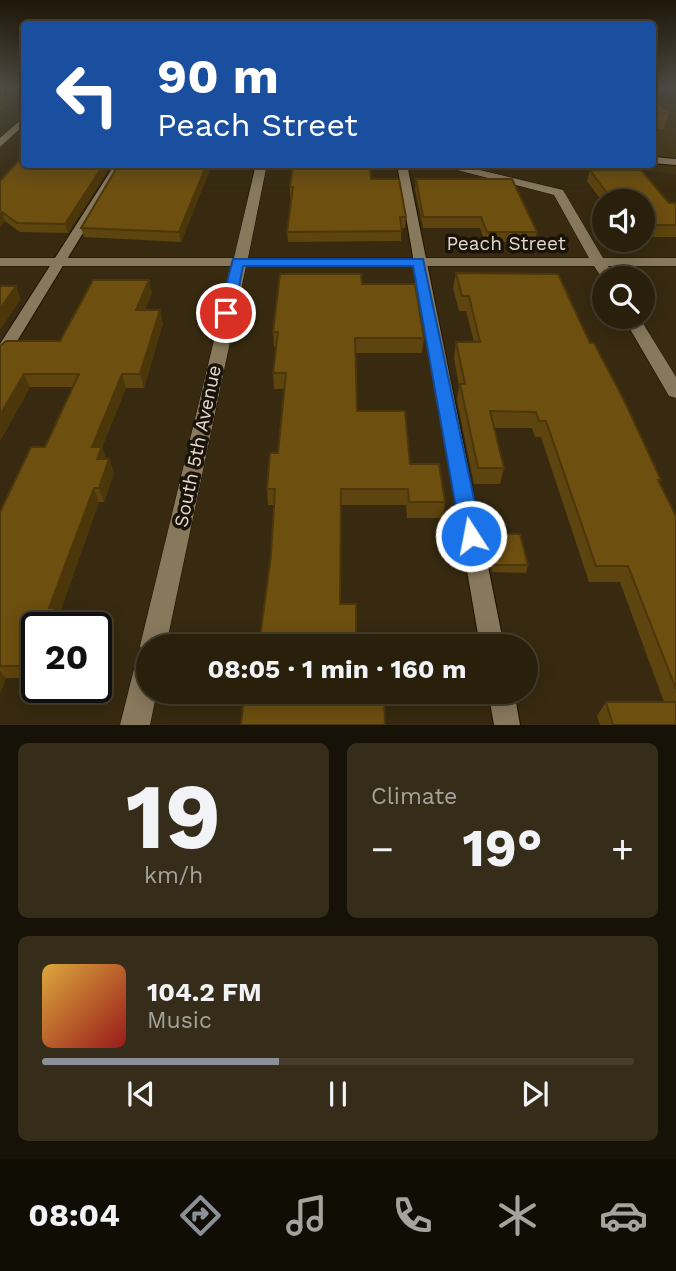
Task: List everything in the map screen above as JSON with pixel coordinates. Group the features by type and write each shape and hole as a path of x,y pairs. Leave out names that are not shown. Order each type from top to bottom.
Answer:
{"street":[{"path":"0,144 21,124"},
{"name":"South 5th Avenue","path":"156,634 261,168"},
{"path":"456,168 559,193 600,266"},
{"name":"Peach Street","path":"0,262 676,262"},
{"path":"638,329 676,392"},
{"path":"135,725 140,704"}],"lane":[{"path":"656,160 676,162"},
{"path":"0,356 118,168"},
{"path":"403,168 490,634"},
{"path":"504,704 508,725"}],"shaded area":[{"path":"656,120 676,120 676,174 619,168 656,168"}],"building":[{"path":"21,158 21,168 101,168 65,224 17,223 2,212 0,214 0,181"},
{"path":"117,168 205,168 179,232 81,228"},
{"path":"292,168 370,168 371,179 399,179 406,217 400,217 402,231 287,232 293,187 290,187"},
{"path":"590,170 641,170 669,203 676,203 676,225 655,225 655,189 604,189"},
{"path":"416,179 512,179 537,232 487,232 481,217 423,217"},
{"path":"456,273 558,274 590,343 594,343 624,400 676,516 676,689 628,566 596,566 546,421 539,421 536,412 490,411 504,468 478,468 460,384 465,384 456,342 480,342 469,296 462,296"},
{"path":"280,274 361,274 362,284 415,284 424,338 355,338 357,411 405,411 410,464 439,464 445,502 409,502 408,489 341,489 340,604 356,604 356,634 261,634 271,555 275,489 267,489 270,453 278,453 286,373 273,373 278,332 273,332"},
{"path":"93,280 149,280 136,310 160,310 140,374 122,374 92,447 102,447 97,459 109,459 99,488 94,488 49,608 55,608 53,612 21,612 21,666 0,666 0,512 31,447 45,447 79,374 24,374 0,415 0,346 6,341 60,341"},
{"path":"0,286 16,286 0,309"},
{"path":"487,533 520,534 528,565 494,565"},
{"path":"606,702 676,702 676,725 613,725"},
{"path":"243,704 384,704 385,725 241,725"}],"route":[{"path":"226,313 238,262 419,262 471,536"}]}
